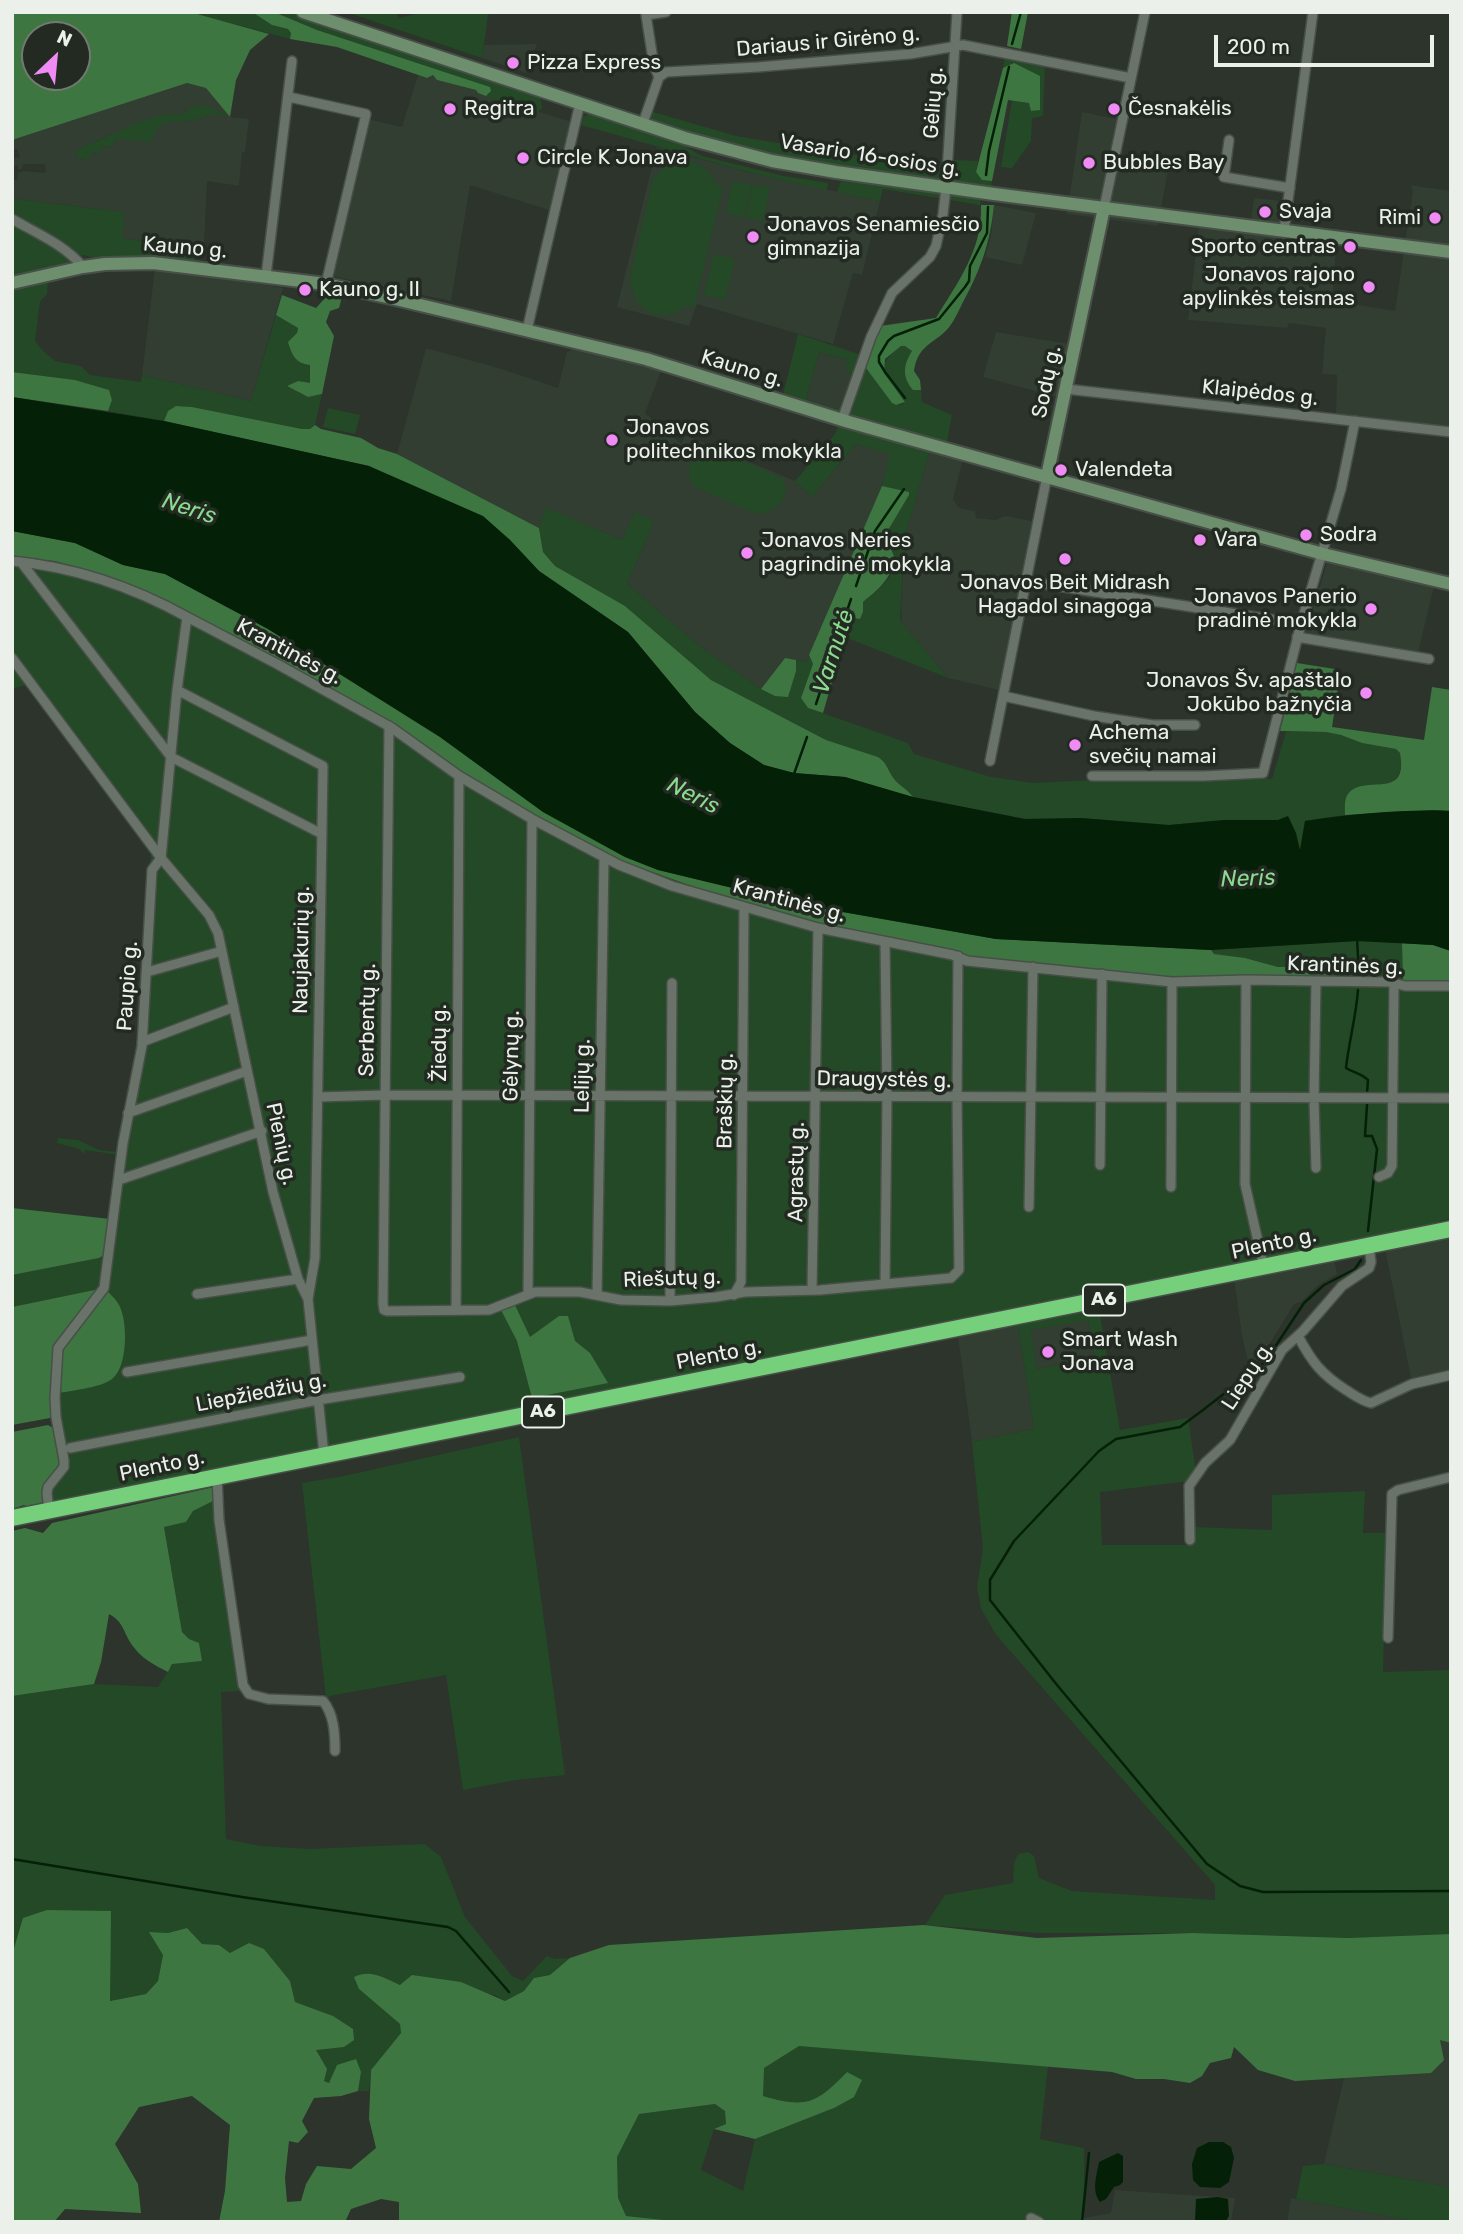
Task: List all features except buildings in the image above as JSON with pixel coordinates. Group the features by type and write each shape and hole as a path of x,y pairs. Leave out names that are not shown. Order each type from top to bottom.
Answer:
{"highway":[{"path":"1433,1233 1451,1224"},
{"name":"A6","path":"1433,1233 1451,1229"},
{"name":"Plento g.","path":"12,1518 1433,1233"}],"main road":[{"name":"Vasario 16-osios g.","path":"303,12 711,145 772,161 946,188 1451,253"},
{"name":"Sodų g.","path":"1047,476 1104,208"},
{"name":"Kauno g.","path":"12,283 83,267 153,263 326,284 646,359 842,420 1323,554 1451,584"}],"street":[{"path":"643,123 659,77 654,66 646,15 666,12"},
{"name":"Gėlių g.","path":"842,420 871,337 892,293 930,257 936,246 946,188 957,12"},
{"name":"Sodų g.","path":"1104,208 1144,12"},
{"path":"1284,232 1313,12"},
{"name":"Dariaus ir Girėno g.","path":"659,77 666,72 841,60 971,46 1131,78"},
{"path":"266,276 292,61"},
{"path":"289,97 366,114 326,284"},
{"path":"527,330 580,103"},
{"path":"1229,140 1224,177 1290,188"},
{"path":"12,219 74,256 83,267"},
{"name":"Klaipėdos g.","path":"1066,389 1451,432"},
{"path":"1092,776 1263,773 1297,637 1341,489 1355,421"},
{"name":"Sodų g.","path":"990,761 1047,476"},
{"path":"17,562 78,572 133,591 187,617"},
{"path":"17,562 170,757 322,834"},
{"path":"1025,581 1301,624"},
{"name":"Paupio g.","path":"49,1511 48,1486 64,1468 55,1398 58,1348 104,1288 128,1113 142,1042 152,870 161,858 177,690 187,617"},
{"name":"Krantinės g.","path":"187,617 389,726 458,776 532,819 604,858 671,886 818,928 958,956 967,961 1172,982 1246,980 1451,986"},
{"path":"1297,637 1429,659"},
{"name":"Pienių g.","path":"12,658 161,858 209,915 218,933 273,1192 298,1279 308,1299 324,1455"},
{"name":"Naujakurių g.","path":"177,690 323,766 315,1258 308,1299"},
{"path":"1003,696 1094,716 1153,725 1195,725"},
{"name":"Serbentų g.","path":"387,1311 384,1310 383,1303 389,726"},
{"name":"Žiedų g.","path":"456,1310 458,776"},
{"name":"Gėlynų g.","path":"528,1294 532,819"},
{"name":"Lelijų g.","path":"597,1295 604,858"},
{"name":"Braškių g.","path":"734,1295 741,1282 744,907"},
{"name":"Agrastų g.","path":"812,1290 818,928"},
{"path":"885,943 885,1283"},
{"path":"147,972 222,951"},
{"path":"957,1098 958,956"},
{"path":"1029,1207 1033,967"},
{"path":"1100,1164 1101,974"},
{"path":"1246,980 1245,1184 1264,1268"},
{"path":"1171,1187 1172,982"},
{"path":"1316,982 1316,1168"},
{"path":"670,1301 672,983"},
{"path":"1379,1177 1388,1173 1392,1166 1394,983"},
{"path":"142,1042 234,1007"},
{"path":"128,1113 247,1071"},
{"name":"Draugystės g.","path":"318,1097 457,1095 1451,1098"},
{"name":"Riešutų g.","path":"387,1311 489,1310 528,1294 554,1291 621,1300 670,1301 745,1292 812,1290 951,1278 959,1270 957,1098"},
{"path":"119,1180 262,1131"},
{"name":"Liepų g.","path":"1190,1541 1191,1482 1205,1463 1230,1440 1282,1350 1342,1286 1369,1268 1369,1247"},
{"path":"197,1294 298,1279"},
{"path":"1298,1336 1311,1360 1329,1379 1371,1404 1412,1384 1451,1376"},
{"path":"127,1372 312,1340"},
{"name":"Liepžiedžių g.","path":"69,1448 318,1399 460,1377"},
{"path":"217,1476 219,1520 243,1685 249,1694 268,1699 323,1701 329,1709 335,1751"},
{"path":"1388,1638 1392,1494 1394,1491 1451,1477"}],"shaded area":[{"path":"190,12 252,12 272,25 288,29 291,33 290,39"},
{"path":"274,12 292,12 353,35 535,93 540,98 542,108 536,113 486,96 490,87 317,30"},
{"path":"346,12 396,12 399,18 425,12 495,12 488,15 482,58"},
{"path":"537,44 527,73 482,58 484,45"},
{"path":"1005,57 1042,63 1045,66 1043,115 1032,118 1031,141 1012,168 1001,167 1012,100 1029,103 1032,111 1040,109 1014,63 1003,68"},
{"path":"418,75 426,78 433,75 437,80 572,122 552,211 470,185 451,301 331,276 367,119 402,127"},
{"path":"187,83 206,88 230,117 249,119 239,186 207,181 204,249 121,238 124,212 12,199 12,180 17,180 18,173 45,173 46,167 44,164 23,164 22,169 18,169 18,165 12,167 12,159 20,157 17,149 12,149 12,140","holes":["189,109 212,114 193,120 161,124 153,134 116,139 109,146 102,147 82,159 76,156 79,149 165,115 181,115"]},
{"path":"197,106 208,106 226,115 210,115 195,120 166,123 157,128 152,142 116,139 112,146 102,147 101,152 90,153 89,159 78,158 75,154 79,149 142,121 165,114 181,115"},
{"path":"653,112 736,136 844,154 938,164 953,160 978,161 976,172 982,180 992,181 991,187 863,170 735,146 653,120"},
{"path":"1082,112 1126,121 1120,157 1169,165 1158,226 1067,214"},
{"path":"591,113 674,140 702,156 784,176 828,183 827,190 755,174 581,125 583,117"},
{"name":"Jonavos Senamiesčio gimnazija","path":"657,147 755,174 880,201 862,275 853,273 833,344 697,304 689,326 617,307"},
{"path":"686,160 705,168 717,185 723,187 694,307 687,305 666,315 656,314 647,311 634,296 631,273 653,179 668,164"},
{"path":"733,181 752,185 744,217 726,213"},
{"path":"841,181 981,199 980,205 883,189 880,201 837,192"},
{"path":"753,185 770,188 763,221 746,218"},
{"path":"1410,185 1451,191 1451,427 1336,415 1337,375 1322,374 1326,328 1289,323 1287,328 1188,320 1199,227 1249,233 1254,198 1283,201 1278,237 1336,245 1332,307 1347,303 1395,311 1413,190"},
{"path":"12,199 124,212 122,238 198,249 195,260 95,258 83,255 64,264 12,277"},
{"path":"994,205 1036,213 1022,265 985,257 991,236"},
{"path":"714,254 735,259 725,300 704,295"},
{"path":"155,268 283,288 251,401 142,375"},
{"path":"48,280 47,294 40,301 35,341 55,361 81,366 90,375 141,382 142,375 251,401 276,315 298,328 297,332 310,365 311,384 298,381 287,386 308,397 322,394 315,425 310,429 302,429 176,406 168,412 164,421 108,411 112,400 109,390 75,380 12,372 12,291"},
{"path":"996,332 1071,344 1058,397 983,377"},
{"path":"798,334 867,357 866,368 892,403 904,404 904,399 887,378 884,366 892,353 905,346 912,351 907,360 917,390 921,390 922,402 952,415 947,442 783,395","holes":["819,352 848,360 845,369 852,374 842,406 837,409 806,399"]},
{"path":"577,347 661,371 645,413 681,444 685,435 795,481 812,497 856,444 891,454 882,486 806,662 785,658 761,689 702,648 627,584 654,521 635,513 622,540 547,509 539,528 397,454 426,348 558,388 567,352"},
{"path":"819,352 848,360 852,373 842,406 837,409 806,399"},
{"path":"328,408 360,415 355,434 323,427"},
{"path":"838,426 930,450 905,535 900,617 902,623 948,678 845,637 853,618 860,619 863,602 886,582 891,574 894,558 881,542 909,492 882,486 890,454 856,444 812,497 795,481 835,434"},
{"path":"710,448 782,478 786,488 783,499 773,509 757,514 695,487 689,474 690,465 697,452"},
{"path":"930,450 963,459 953,499 959,508 975,511 976,518 995,520 1005,516 1032,521 999,690 948,678 902,623 905,535"},
{"path":"546,508 622,540 635,512 654,521 627,584 702,648 761,689 796,671 796,660 806,662 809,655 813,664 801,698 808,708 908,743 914,754 991,777 1033,783 1272,779 1286,732 1326,732 1362,743 1396,749 1401,757 1399,774 1389,783 1359,787 1349,792 1345,815 1305,821 1300,851 1278,820 1224,820 1169,825 1081,818 1025,819 913,797 894,779 885,763 878,757 826,740 711,680 625,606 555,566 543,552 539,528"},
{"path":"12,557 55,560 104,575 1037,964 1175,978 1310,966 1278,967 1245,958 1213,954 1211,950 1357,941 1402,943 1403,980 1451,981 1451,1218 1358,1243 51,1502 45,1483 60,1465 52,1420 53,1394 104,1383 104,1288 12,1307 12,1275 99,1258 110,1251 119,1155 85,1150 84,1154 79,1149 57,1143 58,1138 78,1140 99,1150 118,1152 134,1068 145,961 151,851 29,684 12,689"},
{"name":"Jonavos Panerio pradinė mokykla","path":"1327,563 1434,586 1418,653 1306,632"},
{"path":"1451,1237 1451,1379 1413,1388 1385,1249"},
{"path":"1334,1259 1337,1274 1318,1285 1301,1302 1294,1304 1261,1358 1250,1370 1234,1278"},
{"path":"1099,1309 1120,1430 1188,1418 1196,1472 1189,1481 1100,1492 1102,1545 1194,1545 1195,1527 1272,1530 1272,1495 1365,1491 1363,1533 1387,1533 1383,1672 1451,1670 1451,1934 1348,1938 1193,1933 1038,1933 925,1925 945,1895 1013,1883 1014,1863 1018,1854 1028,1852 1034,1856 1039,1878 1072,1891 1215,1900 1215,1885 997,1636 981,1609 977,1587 983,1549 972,1442 1034,1429 1018,1325","holes":["1088,1320 1095,1358 1037,1369 1030,1330"]},
{"path":"1088,1319 1095,1358 1037,1369 1029,1330"},
{"path":"1018,1325 1034,1429 972,1442 958,1336"},
{"path":"519,1437 565,1775 515,1780 463,1790 446,1675 326,1698 302,1483"},
{"path":"214,1487 243,1685 249,1694 244,1695 239,1691 221,1692 226,1839 260,1846 309,1849 425,1844 441,1857 465,1917 512,1976 523,1981 547,1956 555,1959 570,1958 550,1975 534,1978 524,1991 505,2001 495,1995 400,1985 372,1973 359,1989 400,2024 401,2033 371,2070 369,2091 358,2091 361,2072 337,2065 330,2083 324,2082 316,2050 333,2016 295,2002 290,1981 264,1949 230,1953 219,1945 202,1944 187,1928 168,1933 150,1932 163,1955 158,1981 146,1994 109,2001 12,1955 12,1696 94,1684 158,1687 189,1639 182,1632 164,1527 186,1522 193,1511 213,1501"},
{"path":"1440,2039 1451,2043 1451,2187 1324,2164 1344,2078 1390,2076"},
{"path":"799,2046 1048,2066 1040,2139 1084,2148 1084,2222 683,2222 626,2216 618,2199 617,2157 639,2114 715,2104 725,2111 726,2124 714,2129 701,2170 743,2191 755,2139 834,2108 847,2072 827,2091 810,2101 790,2102 763,2096 763,2068"},
{"path":"1324,2164 1451,2187 1451,2222 1409,2222 1296,2199 1303,2166"},
{"path":"1115,2190 1235,2198 1231,2222 1084,2222 1084,2218 1111,2213"},
{"path":"1291,2198 1409,2220 1409,2222 1287,2222"}],"green space":[{"path":"12,12 190,12 269,34 250,50 236,80 230,117 206,88 187,83 12,140"},
{"path":"252,12 274,12 317,30 490,87 491,91 486,96 476,90 437,80 433,75 427,78 337,47 290,39 291,33 288,29 272,25"},
{"path":"1012,12 1028,12 1021,49 1007,46"},
{"path":"1014,63 1040,76 1040,110 1031,111 1029,103 1008,100 992,181 982,180 976,172 1003,68"},
{"path":"981,205 994,205 984,255 952,323 919,355 914,371 920,380 921,390 913,390 905,376 905,366 912,351 901,346 885,359 884,373 905,402 896,405 866,368 867,357 880,326 936,318 973,251 981,221"},
{"path":"282,295 316,308 326,297 342,297 339,308 330,311 326,322 334,336 322,394 308,397 287,386 298,381 310,383 310,365 298,360 289,347 288,342 298,328 276,315"},
{"path":"12,372 75,380 109,390 112,400 108,411 12,397"},
{"path":"176,406 302,429 310,429 315,425 321,429 361,438 539,528 543,552 555,566 625,606 711,680 826,740 878,757 885,763 894,779 913,797 845,777 794,773 764,765 730,743 695,712 628,632 539,571 509,539 369,466 164,421 168,411"},
{"path":"882,486 909,492 881,542 891,549 895,559 883,584 863,602 860,619 853,618 823,713 808,708 801,698 813,664 809,655"},
{"path":"12,531 75,543 123,565 165,574 268,629 440,737 543,812 625,857 658,870 803,905 996,939 1211,950 1214,954 1245,958 1278,967 1310,966 1333,978 1175,978 967,958 816,925 731,900 605,855 555,829 412,740 162,599 104,575 55,561 12,557"},
{"path":"785,658 796,660 796,671 788,697 775,696 761,689"},
{"path":"1297,663 1341,670 1332,727 1424,740 1432,687 1451,690 1451,811 1345,815 1347,796 1355,788 1392,782 1398,777 1401,768 1400,753 1396,749 1362,743 1326,732 1280,731"},
{"path":"1402,943 1433,945 1451,951 1451,981 1403,980"},
{"path":"12,1208 110,1219 110,1251 99,1258 12,1275"},
{"path":"104,1288 118,1303 124,1322 124,1355 117,1373 100,1385 53,1394 50,1418 12,1425 12,1307"},
{"path":"514,1303 530,1337 559,1316 568,1316 575,1341 590,1353 608,1383 532,1398 517,1341 501,1310"},
{"path":"48,1425 53,1428 60,1465 46,1480 44,1504 12,1509 12,1432"},
{"path":"214,1487 213,1501 193,1511 186,1522 164,1527 182,1632 199,1643 202,1661 172,1664 168,1672 139,1654 120,1624 109,1614 101,1662 94,1684 12,1696 12,1531 25,1528 43,1533 52,1523"},
{"path":"47,1910 111,1911 110,2001 146,1994 158,1981 163,1955 149,1932 168,1933 187,1928 202,1944 219,1945 230,1953 249,1943 264,1949 290,1981 295,2002 333,2016 353,2029 354,2040 344,2047 316,2050 327,2069 324,2081 329,2083 337,2065 356,2059 361,2072 358,2091 341,2096 314,2098 302,2121 308,2132 298,2143 289,2141 285,2178 287,2202 301,2201 306,2184 317,2166 351,2169 376,2148 369,2119 371,2070 401,2033 400,2024 359,1989 354,1977 366,1974 377,1975 400,1985 412,1975 461,1982 505,2001 524,1991 534,1978 550,1975 570,1958 609,1945 924,1925 1037,1938 1193,1933 1348,1938 1451,1934 1451,2043 1440,2040 1444,2060 1431,2073 1295,2081 1258,2070 1234,2047 1231,2058 1210,2063 1202,2076 1190,2083 1136,2079 1112,2072 799,2046 764,2068 763,2096 790,2102 810,2100 827,2091 847,2072 862,2080 854,2097 834,2108 755,2139 714,2129 726,2124 725,2111 715,2104 639,2114 617,2157 618,2198 626,2216 683,2222 399,2222 399,2202 381,2199 351,2209 345,2222 219,2222 225,2191 230,2125 192,2096 139,2107 115,2144 138,2184 141,2213 65,2209 54,2222 12,2222 12,1955 23,1918"}],"water":[{"name":"Neris","path":"12,397 164,421 369,466 483,516 539,571 628,632 695,712 730,743 764,765 794,773 845,777 913,797 1025,819 1081,818 1169,825 1224,820 1278,820 1288,816 1300,850 1305,821 1378,813 1451,811 1451,951 1433,945 1357,941 1211,950 996,939 803,905 658,870 625,857 543,812 440,737 268,629 165,574 123,565 75,543 12,531"},
{"path":"1209,2142 1223,2142 1231,2147 1234,2158 1229,2182 1220,2188 1200,2187 1193,2180 1192,2164 1197,2148"},
{"path":"1118,2153 1123,2156 1123,2182 1114,2187 1106,2199 1100,2202 1095,2188 1099,2162"},
{"path":"1196,2199 1228,2199 1229,2216 1226,2221 1195,2222"}],"waterway":[{"name":"Varnutė","path":"1012,44 1021,12"},
{"name":"Varnutė","path":"986,175 1009,67"},
{"name":"Varnutė","path":"905,398 885,372 879,362 879,356 894,336 939,319 965,287 969,281 970,266 987,233 988,207"},
{"name":"Varnutė","path":"856,586 875,531 904,489"},
{"name":"Varnutė","path":"816,704 851,599"},
{"name":"Varnutė","path":"794,774 807,737"},
{"path":"1357,937 1359,976"},
{"path":"1358,990 1346,1068 1368,1080 1367,1093"},
{"path":"1367,1105 1365,1136 1372,1136 1377,1149 1368,1231"},
{"path":"1361,1260 1355,1269 1324,1285 1304,1303 1265,1362 1180,1427 1116,1439 1099,1451 1014,1541 990,1580 990,1600 1057,1685 1207,1864 1240,1886 1263,1892 1451,1891"},
{"path":"12,1859 242,1897 448,1927 456,1931 509,1992"},
{"path":"1082,2222 1089,2153"}],"place":[{"name":"Pizza Express","path":"513,63"},
{"name":"Regitra","path":"450,109"},
{"name":"Česnakėlis","path":"1114,109"},
{"name":"Circle K Jonava","path":"523,158"},
{"name":"Bubbles Bay","path":"1089,163"},
{"name":"Svaja","path":"1265,212"},
{"name":"Rimi","path":"1435,218"},
{"name":"Jonavos Senamiesčio gimnazija","path":"753,237"},
{"name":"Sporto centras","path":"1350,247"},
{"name":"Jonavos rajono apylinkės teismas","path":"1369,287"},
{"name":"Kauno g. II","path":"305,290"},
{"name":"Jonavos politechnikos mokykla","path":"612,440"},
{"name":"Valendeta","path":"1061,470"},
{"name":"Sodra","path":"1306,535"},
{"name":"Vara","path":"1200,540"},
{"name":"Jonavos Neries pagrindinė mokykla","path":"747,553"},
{"name":"Jonavos Beit Midrash Hagadol sinagoga","path":"1065,559"},
{"name":"Jonavos Panerio pradinė mokykla","path":"1371,609"},
{"name":"Jonavos Šv. apaštalo Jokūbo bažnyčia","path":"1366,693"},
{"name":"Achema svečių namai","path":"1075,745"},
{"name":"Smart Wash Jonava","path":"1048,1352"}]}
